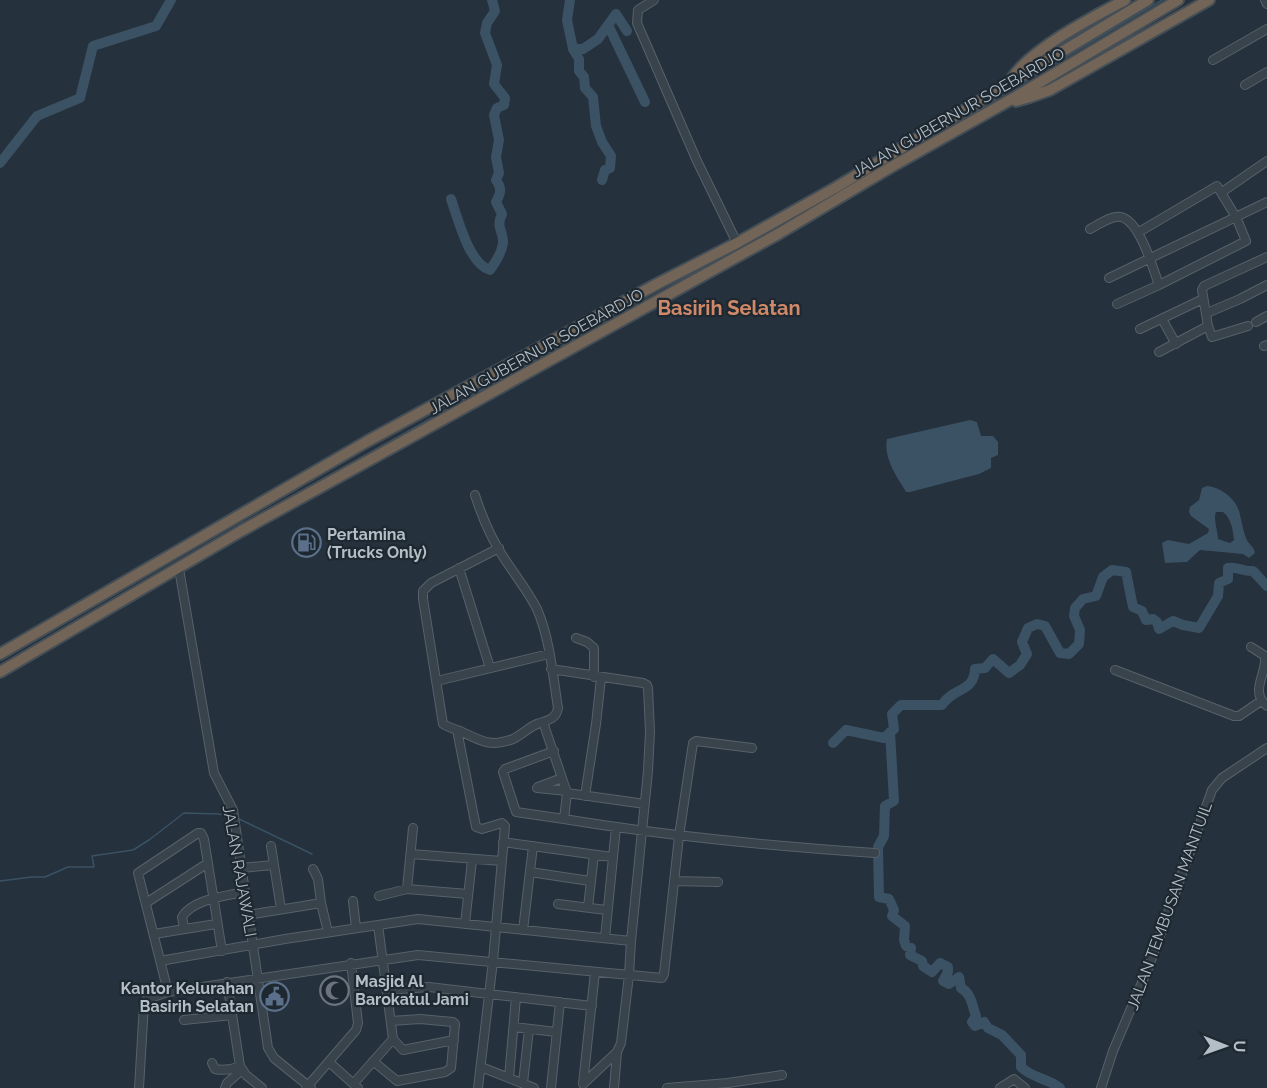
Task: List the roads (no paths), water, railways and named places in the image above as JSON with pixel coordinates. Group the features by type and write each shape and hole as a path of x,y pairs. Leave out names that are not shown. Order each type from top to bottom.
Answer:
{"highway":[{"path":"1009,82 1018,69 1048,46 1080,24 1125,0"},
{"name":"JALAN GUBERNUR SOEBARDJO","path":"0,654 366,442 835,188 1148,0"},
{"name":"JALAN GUBERNUR SOEBARDJO","path":"0,672 262,520 729,262 1178,0"},
{"path":"1004,103 1039,94 1209,0"},
{"path":"1088,53 1094,64"},
{"path":"451,396 460,410"}],"street":[{"path":"654,0 638,10 637,23 697,161 737,243"},
{"path":"1265,0 1267,4"},
{"path":"1213,60 1267,29"},
{"path":"1245,85 1267,72"},
{"path":"1222,192 1267,161"},
{"path":"1117,304 1245,243 1246,239 1217,186 1138,232"},
{"path":"1109,278 1267,202"},
{"path":"1090,229 1117,216 1128,220 1138,232 1159,285"},
{"path":"1248,326 1214,338 1211,336 1203,299 1203,287 1267,257"},
{"path":"1207,313 1267,285"},
{"path":"1140,329 1203,299"},
{"path":"1256,322 1267,316"},
{"path":"1162,319 1176,344"},
{"path":"1159,352 1208,326"},
{"path":"475,495 499,548 540,618 549,654 557,712 553,718 536,724 513,739 481,742 445,726 441,719 423,591 431,583 499,548"},
{"path":"459,568 490,668"},
{"name":"JALAN RAJAWALI","path":"179,569 214,773 233,810 267,1040 271,1053 308,1087"},
{"path":"576,638 587,642 594,648 598,678 596,724 585,796"},
{"path":"1115,670 1239,716 1264,703 1259,685 1266,661 1261,653 1251,647"},
{"path":"437,681 549,654"},
{"path":"551,669 598,678 643,683 648,686 650,745 621,1042 616,1052 583,1086"},
{"path":"543,722 567,792 564,819"},
{"path":"457,730 476,827 482,829 504,824 493,961 478,1088"},
{"path":"139,1088 144,1004 147,999 168,992 418,954 663,977 679,836 693,743 696,741 753,748"},
{"name":"JALAN TEMBUSAN MANTUIL","path":"1101,1088 1113,1051 1149,966 1212,790 1222,778 1267,748"},
{"path":"554,752 505,769 503,772 516,812 679,836 875,853"},
{"path":"562,778 537,788 645,804"},
{"path":"605,938 616,827"},
{"path":"407,889 413,828"},
{"path":"168,992 138,873 198,833 201,833 204,838 222,951"},
{"path":"503,842 612,857"},
{"path":"271,846 281,909"},
{"path":"523,930 533,846"},
{"path":"411,854 502,861"},
{"path":"588,907 594,855"},
{"path":"465,924 472,860"},
{"path":"146,903 208,863"},
{"path":"241,868 274,865"},
{"path":"313,869 318,879 328,932"},
{"path":"530,872 590,881"},
{"path":"674,881 718,882"},
{"path":"379,896 407,889 468,894"},
{"path":"184,928 183,914 213,898 244,892"},
{"path":"353,901 356,928"},
{"path":"248,915 321,903"},
{"path":"558,904 606,910"},
{"path":"160,961 418,919 631,941"},
{"path":"154,934 216,924"},
{"path":"378,925 393,1040 403,1050 454,1040"},
{"path":"308,1087 357,1027 351,963"},
{"path":"583,1086 595,972"},
{"path":"227,982 241,1068 262,1088"},
{"path":"387,990 420,987 591,1006"},
{"path":"509,1078 516,997"},
{"path":"551,1088 560,1002"},
{"path":"184,1020 232,1016"},
{"path":"373,1061 397,1081 446,1072 452,1066 455,1024 450,1021 420,1019 391,1021"},
{"path":"514,1027 556,1032"},
{"path":"523,1083 529,1029"},
{"path":"329,1062 356,1086 373,1061 393,1040"},
{"path":"614,1088 616,1052"},
{"path":"212,1063 215,1069 241,1068"},
{"path":"481,1067 534,1088"},
{"path":"225,1088 241,1068"},
{"path":"667,1088 728,1085 782,1075"},
{"path":"1000,1088 1014,1079 1025,1088"}],"water":[{"path":"970,420 977,422 981,436 993,436 998,442 998,455 991,458 991,468 979,474 906,492 889,460 887,439"},
{"path":"1207,486 1218,489 1236,504 1246,538 1255,553 1249,558 1243,554 1200,550 1187,562 1165,563 1162,543 1168,540 1189,544 1208,533 1209,529 1189,512 1190,507 1199,500 1202,488","holes":["1216,512 1223,512 1232,528 1234,540 1230,543 1218,539 1215,515"]}],"waterway":[{"path":"0,163 37,116 80,98 93,46 156,26 171,0"},
{"path":"451,199 470,250 476,259 490,270 500,254 503,243 499,223 502,214 496,202 500,191 496,180 499,173 496,157 499,140 494,115 497,108 504,105 505,98 494,84 497,65 485,33 487,23 495,11 492,0"},
{"path":"570,0 567,20 573,49 579,59 579,71 584,77 585,88 593,97 596,126 611,156 610,168 605,170 602,180"},
{"path":"919,145 1162,0"},
{"path":"573,49 583,49 598,39 616,14 627,31"},
{"path":"608,25 645,102"},
{"path":"463,400 830,197"},
{"path":"266,511 446,410"},
{"path":"833,743 846,730 884,738 894,729 892,714 901,705 942,705 971,682 975,669 985,668 993,659 1009,673 1020,665 1027,654 1022,642 1028,628 1037,624 1045,626 1060,653 1069,654 1079,644 1080,630 1074,616 1075,608 1083,599 1096,596 1103,577 1112,570 1126,572 1133,607 1142,611 1146,620 1153,619 1157,622 1159,629 1173,621 1199,628 1218,596 1219,583 1228,579 1228,568 1253,571 1267,586"},
{"path":"0,665 75,622"},
{"path":"890,732 894,801 885,806 884,836 878,847 879,897 889,899 894,910 892,916 905,926 904,940 906,946 911,948 910,955 922,961 923,966 932,972 940,963 948,967 943,981 949,984 959,977 961,988 970,997 976,1016 972,1022 975,1026 984,1022 988,1028 1002,1035 1021,1055 1021,1067 1030,1074 1060,1088"},
{"path":"0,881 45,877 68,867 94,867 92,856 133,850 184,813 219,814 232,817"},
{"path":"237,818 312,854"}],"place":[{"name":"Pertamina (Trucks Only)","path":"306,543"},
{"name":"Masjid Al Barokatul Jami","path":"334,990"},
{"name":"Kantor Kelurahan Basirih Selatan","path":"275,997"}],"district":[{"name":"Basirih Selatan","path":"729,308"}]}
